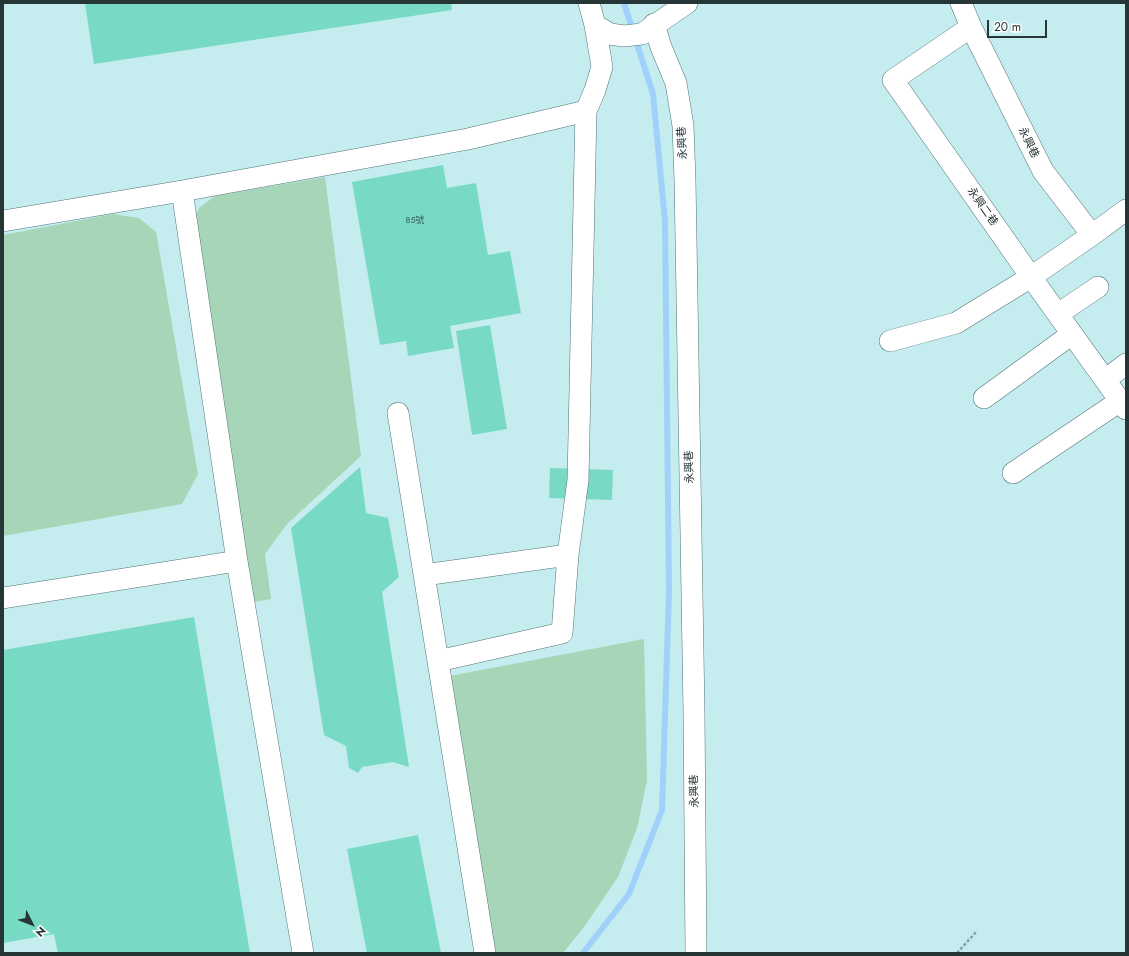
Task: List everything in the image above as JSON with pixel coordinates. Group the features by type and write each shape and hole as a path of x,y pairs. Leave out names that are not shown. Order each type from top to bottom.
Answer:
{"street":[{"path":"438,661 562,633 568,555 578,480 586,111 595,90 602,67 590,3"},
{"path":"595,25 610,34 640,31 687,3"},
{"name":"永興巷","path":"961,3 971,27 1043,171 1092,235"},
{"name":"永興二巷","path":"971,27 893,80 1123,405"},
{"name":"永興巷","path":"640,31 661,47 676,83 683,126 694,703 696,953"},
{"path":"3,221 182,191 468,139 586,111"},
{"path":"182,191 237,561 303,953"},
{"path":"890,341 956,323 1031,277 1126,210"},
{"path":"1058,314 1098,287"},
{"path":"984,398 1072,334"},
{"path":"1105,380 1126,364"},
{"path":"1013,473 1123,405"},
{"path":"398,413 485,953"},
{"path":"424,575 568,555"},
{"path":"3,598 237,561"}],"path":[{"path":"956,953 977,931"}],"green space":[{"path":"325,177 361,456 287,524 265,554 271,599 249,603 192,222 199,208 215,196"},
{"path":"113,214 139,218 156,232 198,474 182,504 3,536 3,235"},
{"path":"644,639 647,781 637,828 618,877 584,927 563,953 492,953 450,676"}],"building":[{"path":"85,3 451,3 452,10 94,64"},
{"path":"443,165 447,188 476,183 488,255 510,251 521,313 450,326 454,348 408,356 406,341 380,345 352,182"},
{"path":"490,325 507,429 472,435 456,331"},
{"path":"360,467 366,513 388,518 399,577 382,592 409,767 393,762 362,767 358,773 349,768 346,746 324,735 291,528"},
{"path":"550,468 613,470 612,500 549,498"},
{"path":"194,617 250,953 58,953 54,934 3,943 3,650"},
{"path":"418,835 441,953 367,953 347,849"}],"waterway":[{"path":"583,953 629,894 662,810 669,591 665,221 653,94 624,3"}]}
